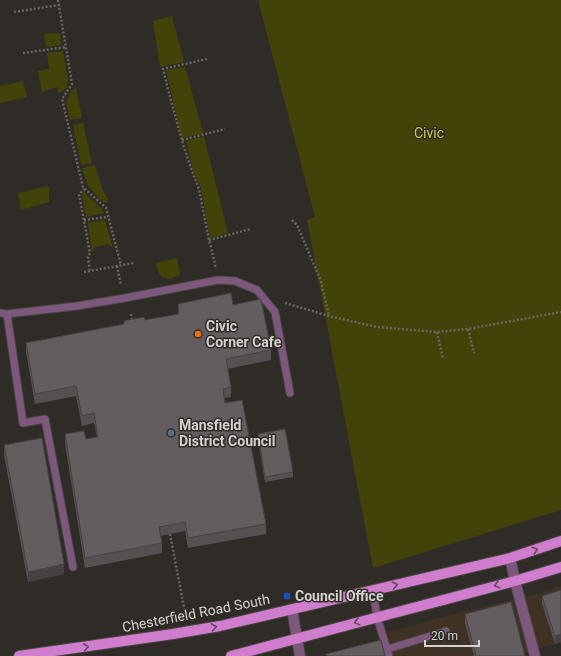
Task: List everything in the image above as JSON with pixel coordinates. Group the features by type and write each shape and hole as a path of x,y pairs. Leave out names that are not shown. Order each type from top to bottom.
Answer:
{"main road":[{"name":"Chesterfield Road South","path":"19,656 220,626 510,558 561,541"},
{"path":"230,656 514,581 561,567"}],"street":[{"path":"510,558 514,581 534,656"},
{"path":"292,609 300,656"}],"lane":[{"path":"73,567 45,419 23,423 3,313 77,306 218,280 235,280 258,290 275,312 290,393"},
{"path":"373,590 378,617 388,653 446,631"}],"path":[{"path":"58,0 72,84 62,99 83,187 106,208 121,265"},
{"path":"14,12 59,5"},
{"path":"23,53 66,47"},
{"path":"207,59 163,69 182,140 199,189 216,270"},
{"path":"182,140 225,129"},
{"path":"85,189 79,194 90,253 88,257 90,271"},
{"path":"84,220 108,217"},
{"path":"292,220 297,225 321,281 329,316"},
{"path":"209,240 251,229"},
{"path":"84,272 134,263"},
{"path":"117,266 121,285"},
{"path":"285,303 329,316 377,327 438,332 468,329 561,312"},
{"path":"131,314 134,327"},
{"path":"468,329 474,353"},
{"path":"438,332 443,359"},
{"path":"170,534 186,619"}],"shaded area":[{"path":"561,586 561,642 522,654 522,656 384,656 379,635 461,612 537,594"}],"green space":[{"name":"Civic","path":"258,0 561,0 561,510 373,568 307,220 315,217"},
{"path":"172,16 184,62 160,67 153,21"},
{"path":"60,33 61,45 46,47 44,34"},
{"path":"63,51 68,80 67,88 59,93 57,87 42,92 38,71 49,69 47,53"},
{"path":"185,67 203,133 182,138 166,70"},
{"path":"23,81 27,97 0,103 0,86"},
{"path":"76,88 82,118 70,120 66,103 72,90"},
{"path":"83,123 92,163 81,165 73,125"},
{"path":"204,136 228,233 210,238 201,188 193,169 186,141"},
{"path":"95,165 102,189 108,199 107,203 101,200 91,189 83,173 82,168"},
{"path":"49,186 49,202 21,210 18,193"},
{"path":"84,192 102,209 104,213 86,217 82,194"},
{"path":"105,220 113,248 107,244 95,247 92,252 88,223"},
{"path":"177,258 180,275 170,279 162,277 158,272 156,263"}],"building":[{"name":"Mansfield District Council","path":"231,293 233,305 261,299 271,350 226,359 231,387 223,389 225,403 242,400 266,524 188,538 185,522 159,527 162,543 85,558 65,434 84,431 86,439 98,437 94,413 82,416 76,386 35,394 26,343 124,324 124,321 144,317 145,320 179,314 178,304"},
{"name":"Mansfield District Council","path":"285,429 293,472 265,477 258,434"},
{"path":"42,438 64,564 28,572 4,445"},
{"path":"561,590 561,634 555,636 542,596"},
{"path":"511,602 525,656 476,656 465,614"},
{"path":"381,640 385,656 327,656 326,654"}],"place":[{"name":"Civic Corner Cafe","path":"198,334"},
{"name":"Mansfield District Council","path":"171,433"},
{"name":"Council Office","path":"287,596"}]}
